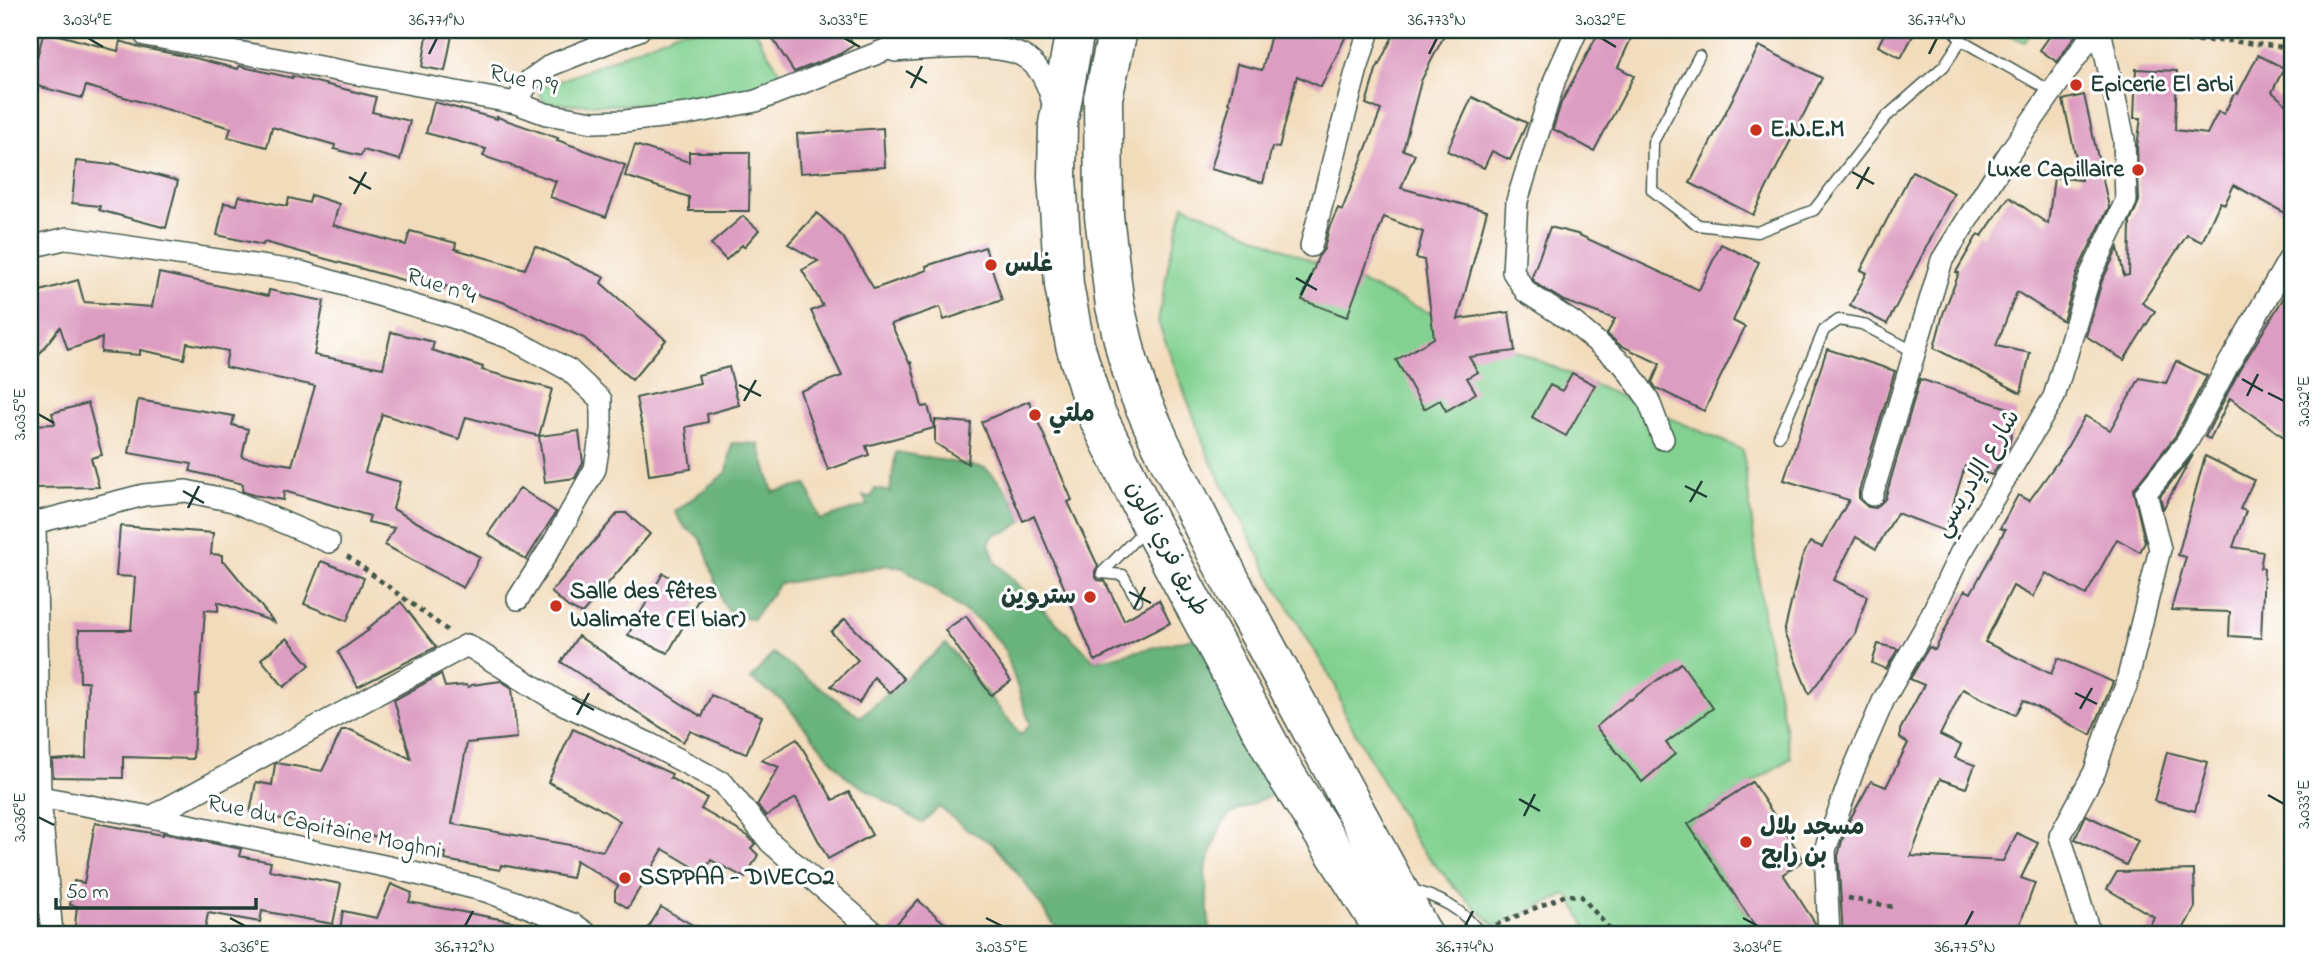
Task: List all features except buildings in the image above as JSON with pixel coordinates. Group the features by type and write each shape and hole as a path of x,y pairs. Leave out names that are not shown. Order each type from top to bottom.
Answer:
{"highway":[{"name":"طريق فري فالون","path":"1075,30 1058,124 1057,177 1064,285 1075,345 1095,411 1150,523 1283,770 1387,935"},
{"path":"1118,30 1103,98 1104,204 1109,270 1127,356 1139,394 1174,469 1251,617 1423,935"}],"street":[{"path":"516,103 530,80 551,65 639,30"},
{"name":"Rue n°9","path":"145,35 516,103 546,114 593,122 688,114 756,101 930,30"},
{"path":"1311,246 1369,30"},
{"path":"1577,30 1555,79 1517,201 1513,272 1526,292 1574,323 1624,365 1648,399 1663,439"},
{"name":"شارع الإدريسي","path":"1872,495 1942,260 2051,91 2097,30"},
{"name":"شارع الإدريسي","path":"1829,935 1825,850 1853,771 1884,699 1927,624 1960,554 2054,397 2090,276 2126,201 2123,139 2097,30"},
{"path":"883,51 968,48 1012,52 1022,56 1042,75 1051,95 1058,124"},
{"name":"Rue n°4","path":"30,247 68,238 301,272 452,317 498,334 569,370 601,400 601,431 595,469 518,599"},
{"path":"2090,935 2060,836 2095,771 2126,686 2160,549 2146,492 2187,442 2292,254"},
{"path":"52,935 40,797 33,524 144,495 186,491 233,501 328,542"},
{"path":"151,817 467,645 557,701 650,744 723,783 770,842 877,935"},
{"name":"Rue du Capitaine Moghni","path":"40,797 151,817 389,867 486,891 575,925 589,935"}],"lane":[{"path":"1953,30 1961,40 2051,91"},
{"path":"1699,56 1653,142 1652,190 1698,225 1757,232 1814,209 1886,117 1944,65 1961,40"},
{"path":"1779,436 1824,330 1839,320 1863,324 1915,352"},
{"path":"1137,600 1123,575 1102,573 1150,523"},
{"path":"1396,885 1431,895 1449,904 1467,917 1480,934"}],"path":[{"path":"2159,30 2182,41 2230,41 2292,48"},
{"path":"328,542 467,645"},
{"path":"1827,894 1893,907"},
{"path":"1480,934 1566,895 1580,896 1615,935"}],"green space":[{"path":"681,30 755,30 789,88 706,100 625,105 546,104 539,93 542,87"},
{"path":"1998,30 2032,30 2025,42"},
{"path":"1184,205 1743,450 1764,620 1791,758 1688,824 1761,935 1590,935 1571,899 1566,895 1495,926 1457,890 1417,844 1345,714 1336,687 1269,574 1210,460 1158,322 1169,261"},
{"path":"732,443 759,444 773,492 807,485 820,520 868,505 863,496 871,497 875,489 890,492 896,452 985,468 1007,492 1023,521 1009,531 995,534 989,543 996,563 1095,661 1198,637 1284,794 1264,798 1229,815 1220,828 1205,870 1210,935 1061,935 1023,880 993,844 965,828 939,807 922,823 846,777 783,701 751,679 773,653 860,717 946,644 1021,735 1030,724 1004,648 983,624 903,568 888,565 779,584 753,619 732,616 722,602 704,546 699,537 685,527 675,512 727,472"}],"place":[{"name":"Epicerie El arbi","path":"2076,85"},
{"name":"E.N.E.M","path":"1756,130"},
{"name":"Luxe Capillaire","path":"2138,170"},
{"name":"غلس","path":"991,265"},
{"name":"ملتي","path":"1035,415"},
{"name":"ستروين","path":"1090,597"},
{"name":"Salle des fêtes Walimate (El biar)","path":"556,606"},
{"name":"مسجد بلال بن رابح","path":"1746,842"},
{"name":"SSPPAA - DIVECO2","path":"625,878"}]}
